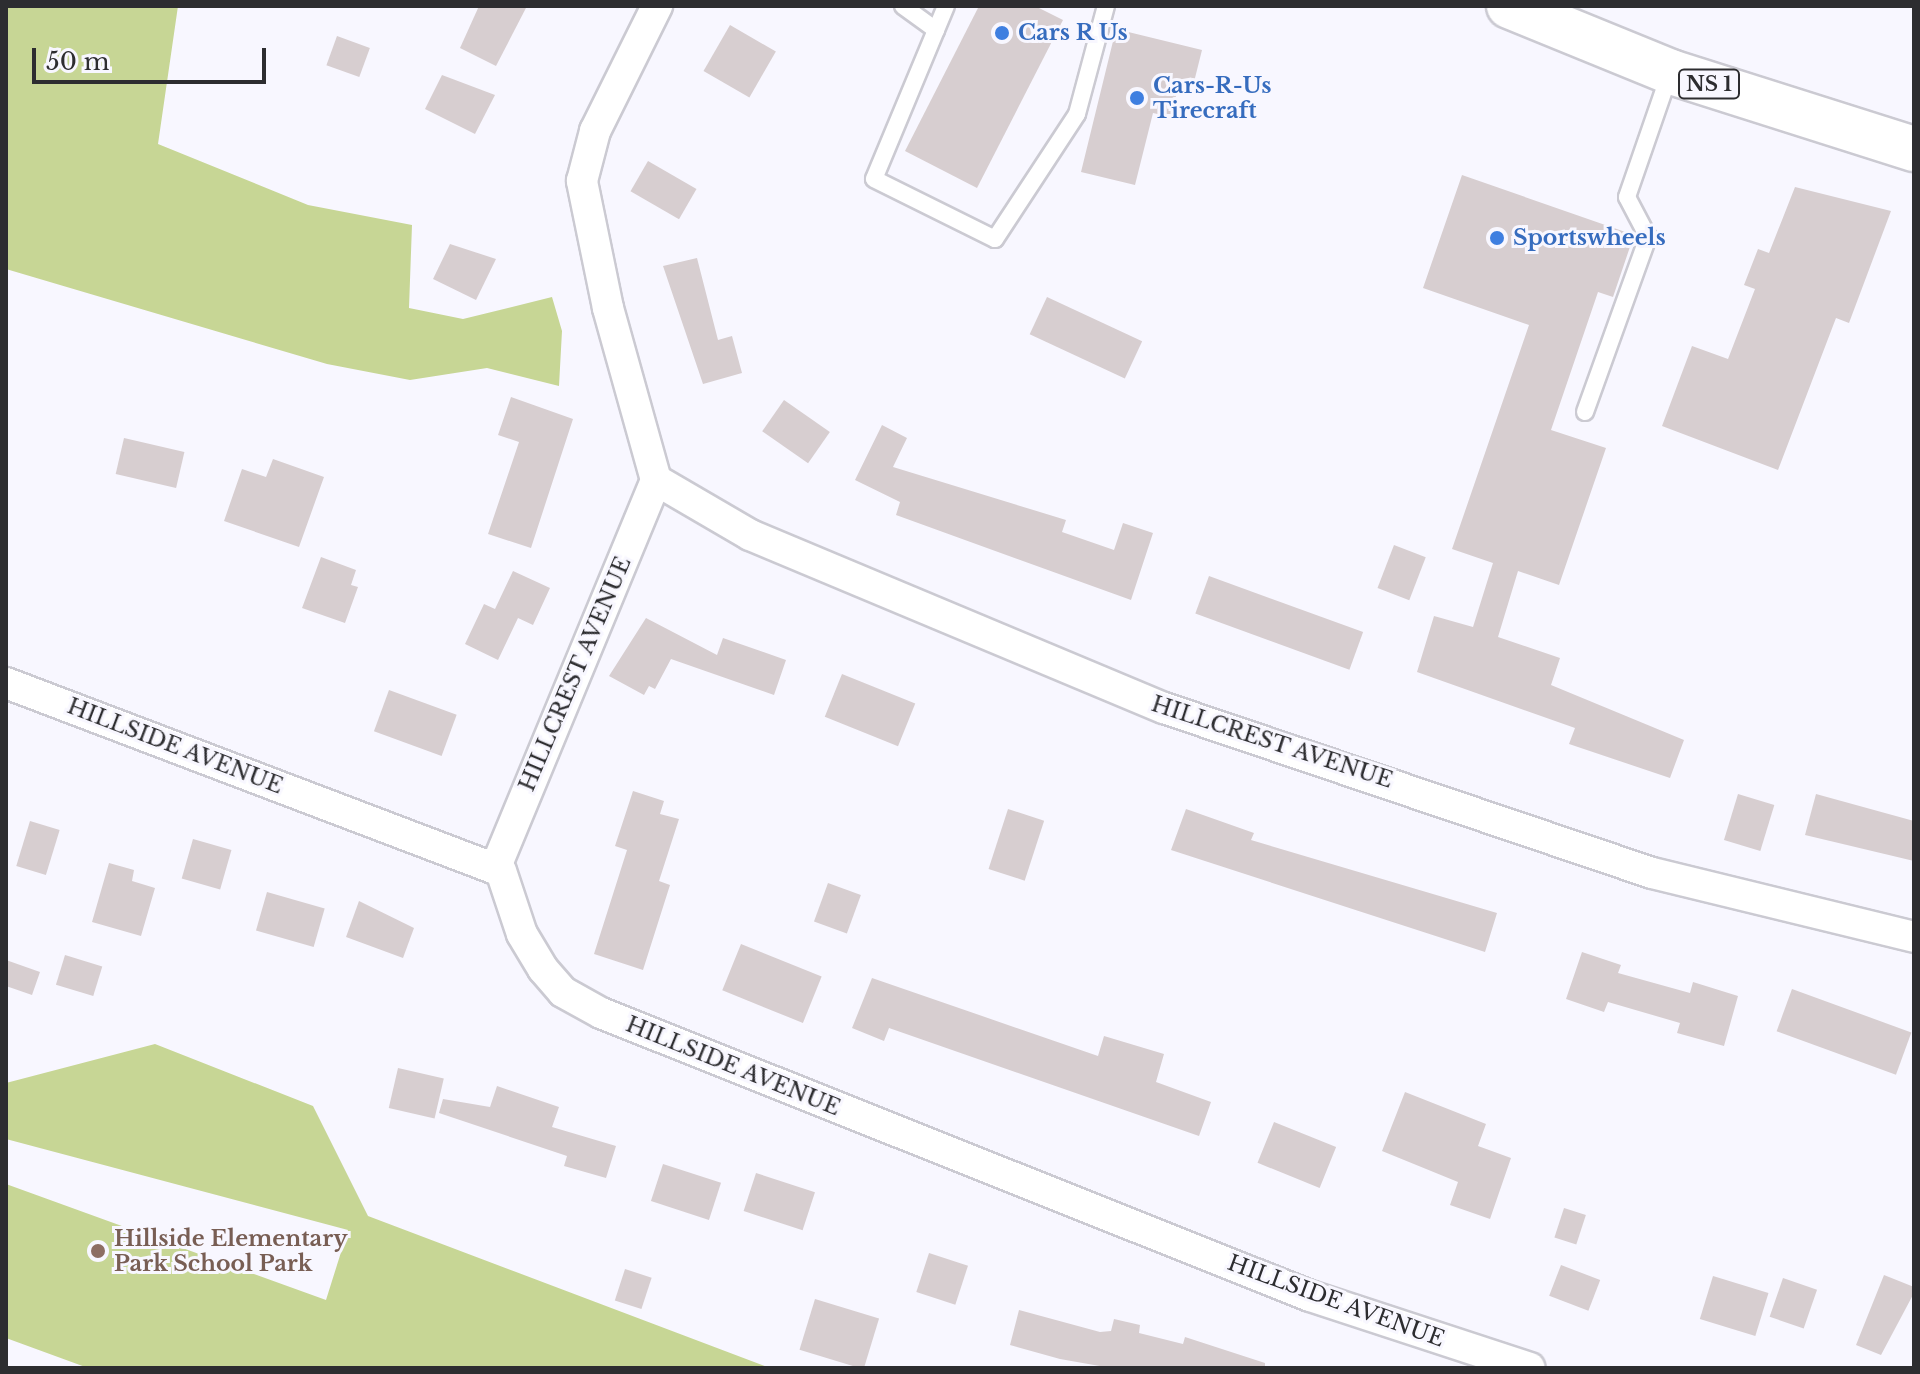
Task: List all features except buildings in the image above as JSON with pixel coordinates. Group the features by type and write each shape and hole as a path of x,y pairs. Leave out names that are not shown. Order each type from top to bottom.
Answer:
{"main road":[{"name":"NS 1","path":"1509,6 1671,72 1914,149"}],"street":[{"path":"656,480 608,308 582,181 595,131 657,6"},
{"name":"HILLCREST AVENUE","path":"495,869 656,480 778,547 1164,708 1652,873 1914,937"},
{"name":"HILLSIDE AVENUE","path":"6,683 495,869 543,969 563,992 601,1013 1310,1296 1530,1368"}],"lane":[{"path":"903,6 936,30"},
{"path":"946,6 874,179 995,239 1077,114 1106,6"},
{"path":"1585,412 1648,237 1627,197 1671,72"}],"green space":[{"path":"6,6 178,6 158,144 308,205 412,225 409,308 463,319 552,297 562,331 559,386 487,368 410,380 327,364 6,269"},
{"path":"155,1044 313,1106 368,1216 770,1368 88,1368 6,1338 6,1184 326,1300 348,1230 6,1139 6,1083"}],"place":[{"name":"Cars R Us","path":"1002,33"},
{"name":"Cars-R-Us Tirecraft","path":"1137,98"},
{"name":"Sportswheels","path":"1497,238"},
{"name":"Hillside Elementary Park School Park","path":"98,1251"}]}
